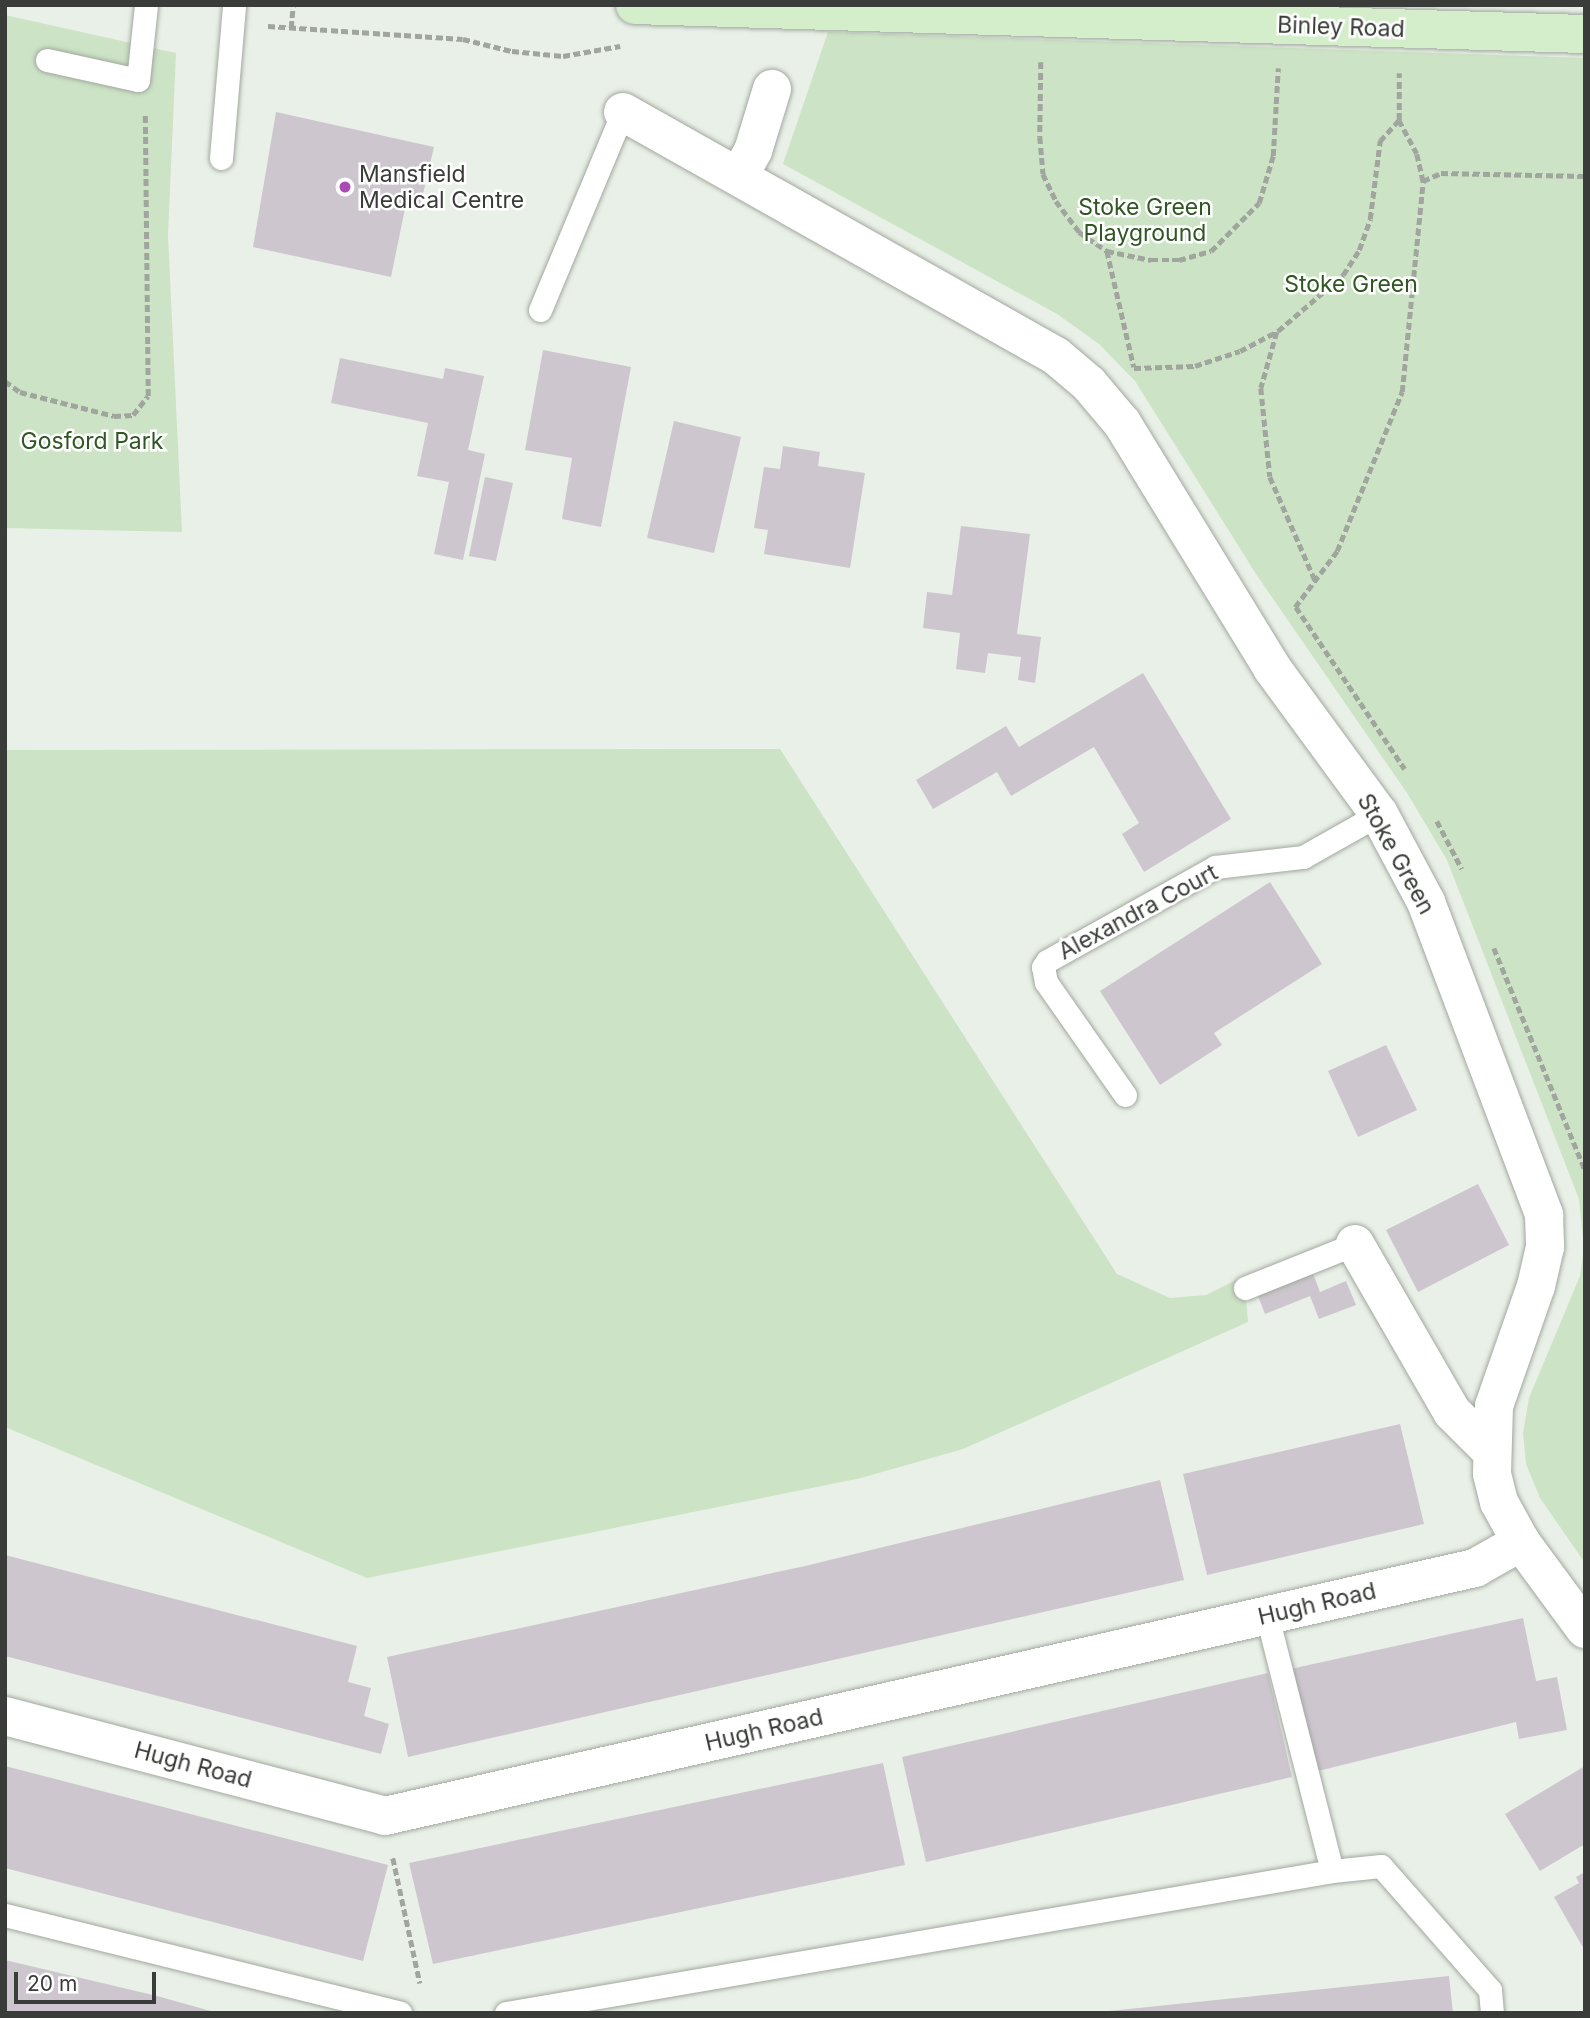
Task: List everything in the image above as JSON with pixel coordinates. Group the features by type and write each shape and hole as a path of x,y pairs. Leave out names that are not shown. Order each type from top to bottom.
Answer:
{"main road":[{"name":"Binley Road","path":"635,5 775,7 1041,19 1585,34"}],"street":[{"path":"739,176 753,150 772,89"},
{"name":"Stoke Green","path":"623,112 1056,356 1089,384 1122,423 1249,633 1379,814 1426,902 1544,1215 1545,1247 1494,1406 1489,1449 1499,1502 1521,1542 1585,1629"},
{"path":"1355,1244 1452,1412 1489,1449"},
{"name":"Hugh Road","path":"5,1716 385,1816 1475,1568 1521,1542"}],"lane":[{"path":"47,60 138,80 146,5"},
{"path":"221,158 234,5"},
{"path":"540,310 623,112"},
{"name":"Alexandra Court","path":"1125,1095 1046,982 1043,967 1047,961 1215,867 1303,857 1379,814"},
{"path":"1245,1288 1355,1244"},
{"path":"1267,1616 1332,1871"},
{"path":"506,2013 1332,1871 1381,1866 1490,1990 1492,2013"},
{"path":"5,1915 400,2013"}],"path":[{"path":"291,28 293,5"},
{"path":"1041,19 1043,174 1056,201 1079,232 1107,251 1179,260 1211,251 1238,228 1259,203 1273,156 1278,66"},
{"path":"1249,633 1296,607 1337,551 1402,392 1423,181 1416,155 1399,120 1399,70"},
{"path":"5,381 20,392 114,416 133,415 148,396 146,123 138,80"},
{"path":"1089,384 1112,369 1195,366 1240,351 1278,331 1343,275 1359,250 1370,219 1380,141 1399,120"},
{"path":"1423,181 1441,173 1585,176"},
{"path":"1107,251 1135,368"},
{"path":"1278,331 1261,388 1269,477 1315,581"},
{"path":"385,1816 420,1986"}],"green space":[{"name":"Gosford Park","path":"5,15 176,53 168,235 182,532 5,528"},
{"name":"Stoke Green","path":"828,32 1585,58 1585,1563 1540,1498 1526,1464 1523,1433 1529,1398 1580,1276 1584,1249 1579,1199 1447,860 1407,793 1256,574 1135,381 1099,344 1057,314 783,164"},
{"path":"780,749 1117,1274 1170,1298 1206,1295 1244,1276 1248,1322 963,1449 861,1478 367,1578 5,1427 5,750"}],"building":[{"name":"Mansfield Medical Centre","path":"276,112 434,147 420,207 406,204 391,277 253,247"},
{"path":"543,350 631,367 601,527 562,519 572,458 525,450"},
{"path":"340,358 443,379 445,368 484,376 468,450 485,454 463,560 434,554 449,482 417,476 428,423 331,403"},
{"path":"674,421 741,437 714,553 647,538"},
{"path":"783,446 820,452 818,466 865,473 850,568 764,554 768,530 754,528 764,467 780,469"},
{"path":"485,477 513,483 496,561 469,556"},
{"path":"961,526 1030,534 1017,634 1041,637 1035,683 1018,680 1021,657 988,653 985,673 956,669 960,633 923,628 927,592 952,595"},
{"path":"1143,673 1231,819 1144,872 1122,834 1139,823 1094,747 1011,796 997,772 933,809 916,780 1006,726 1019,747"},
{"path":"1270,882 1322,964 1214,1033 1222,1045 1160,1085 1100,991"},
{"path":"1386,1045 1417,1110 1358,1137 1328,1071"},
{"path":"1478,1184 1509,1245 1418,1292 1386,1230"},
{"path":"1311,1268 1320,1292 1346,1281 1356,1305 1319,1319 1310,1296 1265,1314 1256,1291"},
{"path":"1400,1424 1424,1524 1207,1575 1183,1474"},
{"path":"1160,1480 1184,1580 408,1757 387,1657 805,1566"},
{"path":"5,1555 357,1646 348,1682 371,1688 364,1716 389,1724 381,1754 5,1656"},
{"path":"1523,1618 1536,1681 1557,1677 1567,1730 1519,1739 1516,1722 1310,1773 1286,1670"},
{"path":"1268,1673 1292,1777 926,1862 902,1757"},
{"path":"883,1763 905,1865 433,1964 409,1863"},
{"path":"5,1766 388,1865 363,1961 5,1868"},
{"path":"1585,1766 1585,1844 1540,1871 1505,1814"},
{"path":"1585,1872 1585,1951 1554,1897 1579,1883 1576,1877"},
{"path":"5,1960 157,1996 218,2013 5,2013"},
{"path":"1449,1976 1453,2013 1109,2013 1109,2011"}],"place":[{"name":"Mansfield Medical Centre","path":"345,187"}],"park label":[{"name":"Stoke Green Playground","path":"1145,220"}]}
